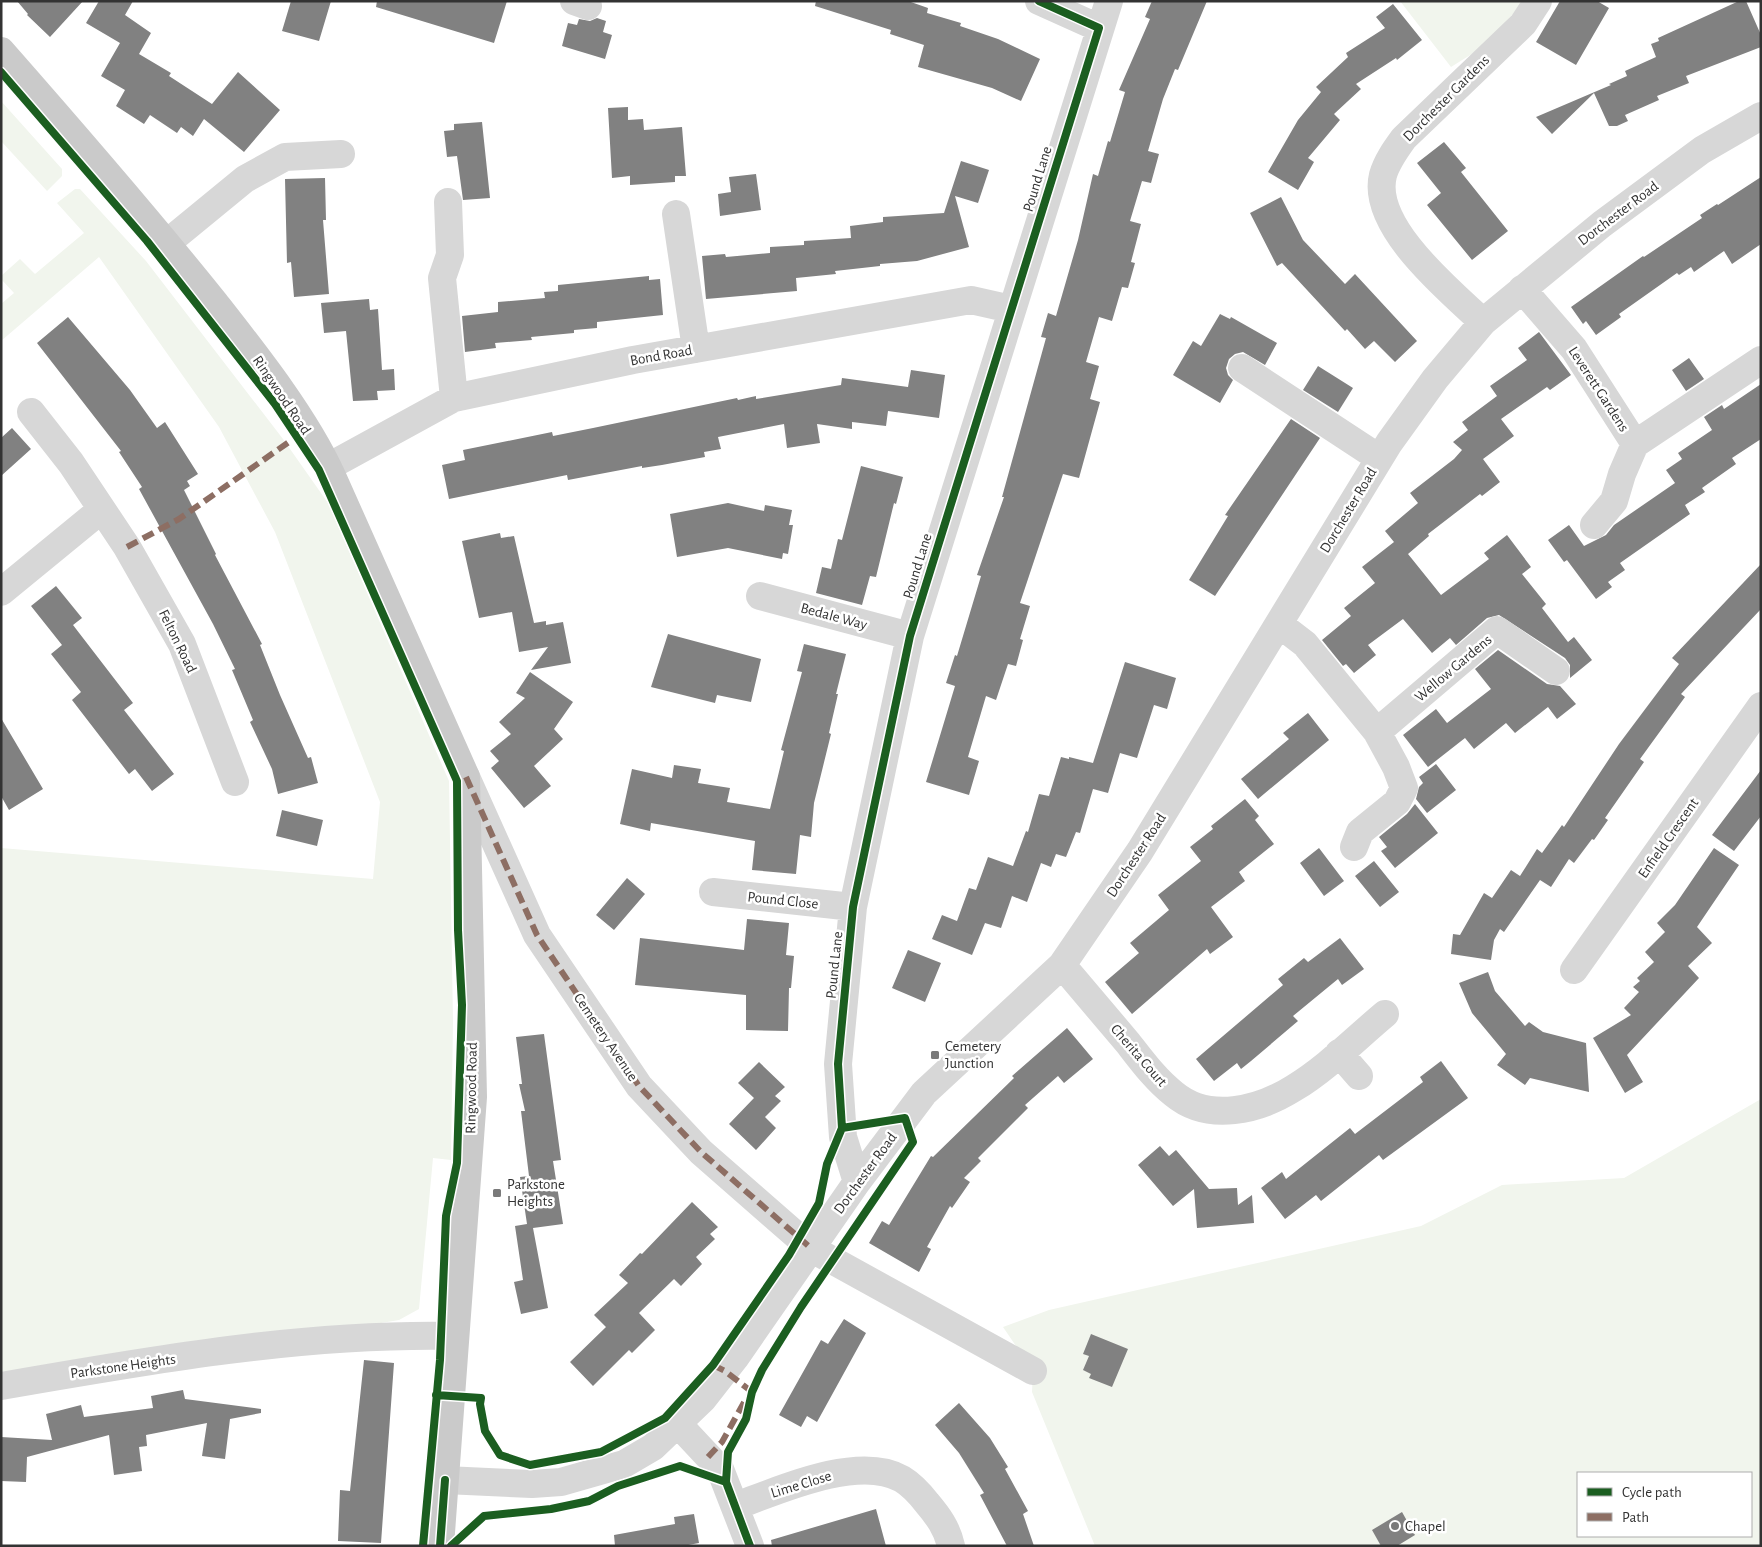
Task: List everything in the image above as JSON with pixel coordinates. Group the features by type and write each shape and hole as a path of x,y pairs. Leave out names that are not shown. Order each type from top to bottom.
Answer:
{"main road":[{"name":"Ringwood Road","path":"1,51 167,243 249,347 306,430 328,467 466,778 473,1097 440,1546"}],"street":[{"path":"1039,1 1099,28"},
{"name":"Pound Lane","path":"856,1182 843,1137 838,1064 853,908 910,636 1109,1"},
{"name":"Dorchester Gardens","path":"1483,322 1430,271 1399,234 1389,216 1383,196 1383,176 1390,158 1404,138 1523,24 1538,1"},
{"name":"Dorchester Road","path":"445,1480 532,1484 562,1482 624,1464 653,1446 704,1399 812,1249 856,1182 924,1093 1062,965 1140,851 1379,458 1435,379 1483,322 1602,224 1702,150 1761,116"},
{"path":"167,243 246,180 285,157 340,154"},
{"path":"448,202 450,255 442,278 454,398"},
{"path":"676,214 696,349"},
{"name":"Leverett Gardens","path":"1522,289 1574,349 1635,444 1761,360"},
{"name":"Bond Road","path":"328,467 454,398 633,360 971,300 1011,309"},
{"path":"1242,368 1379,458"},
{"name":"Felton Road","path":"31,412 71,463 127,546 182,644 235,782"},
{"path":"1594,525 1614,501 1622,474 1635,444"},
{"path":"1,592 101,510"},
{"name":"Bedale Way","path":"760,596 910,636"},
{"path":"1279,624 1305,644 1377,732 1396,767 1404,788 1396,802 1360,832 1354,847"},
{"name":"Wellow Gardens","path":"1377,732 1497,630 1556,671"},
{"name":"Enfield Crescent","path":"1574,970 1761,706"},
{"name":"Cemetery Avenue","path":"466,778 537,935 640,1086 700,1152 812,1249 1033,1371"},
{"name":"Pound Close","path":"713,892 853,908"},
{"name":"Cherita Court","path":"1062,965 1158,1080 1189,1104 1209,1110 1228,1111 1245,1109 1270,1101 1302,1082 1384,1014"},
{"path":"1339,1052 1359,1076"},
{"name":"Parkstone Heights","path":"1,1386 89,1371 306,1341 456,1336"},
{"path":"678,1424 720,1469 750,1546"},
{"name":"Lime Close","path":"736,1506 822,1475 879,1471 902,1479 921,1496 941,1520 951,1546"}],"shaded area":[{"path":"1400,1 1525,1 1483,47 1451,67"},
{"path":"1,101 62,169 62,176 47,191 1,141"},
{"path":"75,189 80,189 146,261 283,439 328,503 449,781 453,1020 451,1160 433,1158 419,1309 399,1320 334,1331 1,1372 1,848 373,879 380,802 275,532 219,427 99,257 1,341 1,304 14,293 1,279 1,276 20,259 35,274 84,233 57,203"},
{"path":"1761,1099 1761,1546 1095,1546 1032,1392 1033,1371 1003,1327 1049,1310 1421,1226 1502,1185 1624,1178"}],"building":[{"path":"17,1 83,1 50,37 27,15"},
{"path":"99,1 133,1 125,15 151,33 139,54 171,73 169,76 212,104 238,72 280,110 244,152 204,119 193,136 181,127 177,133 150,115 144,124 116,106 125,90 101,76 120,43 86,23"},
{"path":"291,1 331,1 319,41 282,31"},
{"path":"377,1 507,1 494,43 376,7"},
{"path":"816,1 908,1 928,8 927,13 961,23 960,26 998,39 1040,59 1021,101 992,88 918,67 924,45 890,34 891,30 815,6"},
{"path":"1152,1 1207,1 1178,70 1175,69 1163,99 1148,151 1159,154 1151,183 1142,181 1130,221 1141,224 1131,262 1135,263 1128,288 1122,287 1112,321 1099,317 1086,362 1099,366 1090,399 1100,402 1079,478 1063,474 1020,603 1030,606 1020,639 1023,640 1016,666 1008,664 996,700 986,696 968,757 979,761 969,795 926,782 955,686 946,683 955,655 957,656 981,576 977,575 1004,497 1002,497 1046,338 1041,337 1048,313 1056,316 1078,240 1093,174 1098,176 1108,141 1110,142 1125,92 1119,90 1150,19 1145,17"},
{"path":"1560,1 1597,1 1609,8 1576,65 1536,42"},
{"path":"1739,1 1746,1 1761,35 1761,47 1686,76 1689,83 1657,96 1659,100 1625,115 1628,121 1617,126 1609,126 1594,93 1552,134 1536,117 1611,85 1609,84 1627,76 1625,71 1656,57 1651,44 1659,41 1658,38"},
{"path":"1393,4 1422,40 1397,60 1396,58 1356,84 1361,89 1334,114 1340,120 1308,158 1314,162 1298,190 1268,172 1298,120 1321,92 1316,87 1348,57 1346,53 1385,28 1376,17"},
{"path":"597,18 606,21 603,32 612,35 605,59 562,46 568,23 577,25 579,19 590,21"},
{"path":"628,107 628,120 643,119 644,130 682,127 686,176 675,176 675,182 630,185 630,176 612,178 608,108"},
{"path":"482,122 490,198 463,200 457,156 447,157 444,131 454,130 454,124"},
{"path":"1444,142 1466,168 1461,172 1508,231 1472,260 1427,205 1441,193 1417,163"},
{"path":"961,161 989,170 978,203 955,196 969,247 917,261 880,264 880,266 835,271 836,274 796,278 797,291 706,299 702,256 725,254 726,257 770,253 770,247 804,245 804,241 851,238 850,226 883,222 883,217 944,213"},
{"path":"756,174 761,210 720,216 718,194 731,192 729,177"},
{"path":"1761,177 1761,244 1732,264 1724,251 1694,272 1691,267 1679,275 1677,273 1619,314 1621,317 1596,335 1586,321 1583,324 1571,307 1643,256 1702,218 1700,215"},
{"path":"325,178 326,220 323,220 329,294 294,297 291,262 287,263 285,179"},
{"path":"1281,197 1303,240 1345,284 1355,274 1417,341 1395,362 1374,341 1365,349 1347,329 1345,331 1282,263 1277,266 1250,213"},
{"path":"649,276 649,280 660,279 663,315 597,322 597,328 574,330 574,333 531,337 532,340 495,343 496,348 465,352 462,316 498,312 498,302 545,298 544,292 558,291 558,285"},
{"path":"369,299 370,310 378,309 382,370 394,369 395,390 377,391 378,400 353,401 346,331 324,333 321,303"},
{"path":"1220,314 1230,319 1231,317 1277,343 1265,365 1243,352 1235,354 1229,359 1226,368 1228,375 1233,380 1220,403 1173,375 1193,341 1201,346"},
{"path":"68,317 130,390 157,428 165,422 198,474 187,481 190,486 184,490 215,555 262,644 260,645 280,695 308,758 311,757 318,783 278,794 272,769 250,722 253,720 232,670 235,669 213,624 139,489 142,487 119,452 121,451 37,343"},
{"path":"1539,332 1571,375 1550,390 1547,387 1501,419 1514,436 1483,459 1500,482 1482,496 1480,494 1428,534 1429,536 1408,554 1441,595 1489,559 1484,553 1507,535 1531,567 1522,574 1546,604 1542,608 1568,642 1574,637 1592,660 1570,678 1570,665 1565,658 1499,615 1487,618 1456,645 1450,638 1432,653 1403,619 1368,645 1376,655 1354,673 1346,664 1343,666 1322,640 1351,616 1344,608 1375,583 1362,567 1394,542 1385,531 1418,503 1410,493 1454,459 1462,450 1453,442 1468,430 1462,422 1497,396 1490,386 1527,360 1518,348"},
{"path":"1689,358 1704,379 1686,391 1672,370"},
{"path":"1318,366 1353,388 1338,412 1303,390"},
{"path":"911,370 945,375 939,418 888,411 886,426 852,422 852,429 817,424 820,443 787,448 784,424 718,437 721,449 704,452 705,457 642,468 642,466 568,480 567,475 449,499 442,465 465,460 463,450 552,432 553,436 737,398 738,400 756,396 756,399 841,385 842,378 908,387"},
{"path":"1761,384 1761,439 1732,458 1736,464 1702,488 1705,492 1685,505 1690,514 1620,563 1625,570 1608,582 1612,587 1596,599 1567,560 1564,562 1548,540 1569,525 1584,546 1606,535 1614,525 1675,483 1666,470 1682,459 1678,453 1712,430 1704,417 1722,405 1724,409"},
{"path":"1291,419 1320,438 1215,596 1189,580 1228,516 1225,515"},
{"path":"12,428 31,449 1,476 1,438"},
{"path":"861,466 903,477 896,504 894,503 876,577 870,576 862,605 816,593 822,567 831,569 838,539 842,540"},
{"path":"728,503 764,511 765,505 792,510 789,525 793,525 788,554 783,553 782,559 728,548 677,557 670,514"},
{"path":"500,533 501,538 514,536 534,623 546,621 546,625 563,622 571,663 531,670 548,647 519,652 512,612 479,618 462,541"},
{"path":"1761,564 1761,609 1681,694 1685,697 1640,759 1644,762 1605,818 1608,820 1594,840 1592,839 1574,863 1569,859 1551,887 1540,880 1504,932 1500,929 1494,940 1491,960 1451,954 1453,934 1460,935 1484,893 1492,898 1511,870 1520,876 1537,849 1542,853 1562,825 1564,827 1619,744 1679,664 1672,658"},
{"path":"56,586 82,618 73,625 133,703 124,710 174,774 152,791 135,769 129,774 72,700 81,692 51,654 62,645 31,606"},
{"path":"668,634 761,659 751,702 717,695 715,703 651,687"},
{"path":"804,644 846,654 836,694 838,694 829,733 831,734 814,803 811,837 800,835 796,874 752,870 755,841 651,823 650,831 620,824 632,769 672,778 674,765 701,769 698,783 730,788 727,802 770,809 784,751 781,750 802,672 797,671"},
{"path":"1498,650 1547,684 1560,686 1576,704 1557,719 1548,707 1515,733 1506,723 1474,749 1465,738 1428,767 1403,735 1436,709 1447,723 1491,689 1475,669"},
{"path":"1125,662 1176,678 1167,709 1154,705 1137,758 1120,753 1108,793 1093,789 1080,833 1076,832 1066,857 1056,854 1051,867 1041,863 1027,902 1012,896 1001,928 985,923 972,955 932,939 942,915 957,921 969,888 976,890 988,857 1013,866 1026,831 1028,832 1039,794 1049,796 1061,757 1093,763"},
{"path":"530,672 573,702 554,729 563,739 534,766 551,786 524,808 491,768 499,761 490,751 511,734 499,722 525,698 516,693"},
{"path":"1308,713 1329,740 1258,799 1241,779 1289,739 1283,733"},
{"path":"1,718 43,789 9,810 1,796"},
{"path":"1436,764 1456,790 1427,813 1416,799 1419,787 1423,783 1419,777"},
{"path":"1761,770 1761,816 1734,851 1712,835"},
{"path":"1245,799 1259,816 1255,820 1274,844 1239,872 1245,881 1211,907 1233,937 1210,954 1207,949 1132,1014 1105,982 1139,953 1130,943 1169,910 1158,895 1201,861 1190,847 1213,829 1211,826"},
{"path":"1415,804 1438,833 1395,868 1381,851 1387,847 1379,837 1407,814"},
{"path":"282,810 323,820 317,846 276,836"},
{"path":"1319,848 1344,881 1324,896 1300,863"},
{"path":"1714,848 1739,865 1697,927 1712,943 1688,966 1699,978 1627,1055 1643,1082 1625,1093 1593,1038 1631,1015 1624,1008 1639,992 1633,987 1640,981 1637,978 1654,962 1645,952 1665,932 1657,923 1675,905"},
{"path":"1374,861 1399,892 1380,907 1355,876"},
{"path":"627,878 645,894 614,930 596,915"},
{"path":"747,919 789,923 786,955 794,956 791,988 789,988 788,1031 746,1030 746,995 635,985 640,938 744,950"},
{"path":"1340,938 1364,969 1342,985 1338,979 1293,1016 1298,1021 1251,1061 1241,1069 1237,1063 1214,1081 1196,1059 1283,985 1278,979 1304,958 1308,962"},
{"path":"908,950 941,963 925,1002 892,988"},
{"path":"1488,972 1495,991 1525,1026 1529,1022 1543,1032 1586,1043 1589,1092 1530,1078 1525,1085 1497,1065 1506,1054 1472,1013 1459,983"},
{"path":"1067,1028 1093,1059 1064,1083 1058,1076 1025,1105 1028,1108 978,1158 981,1161 964,1178 970,1182 952,1208 950,1206 927,1247 931,1249 919,1272 869,1243 882,1221 889,1225 931,1156 933,1157 1014,1078 1012,1076"},
{"path":"544,1034 561,1160 553,1161 563,1224 533,1228 548,1308 521,1314 514,1282 523,1280 515,1226 527,1224 520,1177 529,1176 521,1111 525,1111 519,1084 522,1084 516,1037"},
{"path":"1441,1061 1468,1098 1383,1160 1379,1155 1321,1201 1316,1195 1285,1219 1261,1188 1282,1172 1286,1179 1350,1128 1355,1134 1423,1082 1420,1077"},
{"path":"759,1062 785,1087 775,1096 781,1101 765,1117 776,1128 756,1150 729,1124 754,1098 738,1083"},
{"path":"1160,1146 1169,1156 1176,1150 1209,1189 1237,1188 1238,1205 1252,1195 1254,1223 1197,1228 1194,1189 1173,1206 1138,1165"},
{"path":"692,1202 718,1227 710,1234 715,1239 696,1257 702,1264 681,1286 674,1279 639,1313 655,1330 632,1353 629,1350 593,1386 570,1362 606,1327 594,1315 628,1283 619,1275"},
{"path":"844,1319 866,1333 817,1422 807,1416 801,1427 779,1415 821,1340 828,1344"},
{"path":"1091,1334 1128,1349 1112,1387 1089,1378 1091,1374 1083,1370 1089,1356 1083,1354"},
{"path":"364,1360 394,1363 381,1543 338,1541 340,1490 350,1491"},
{"path":"183,1390 185,1399 261,1409 261,1413 230,1419 225,1459 202,1456 207,1423 146,1435 147,1446 139,1447 142,1471 114,1475 109,1435 27,1457 26,1482 1,1481 1,1437 52,1440 46,1414 81,1405 84,1417 153,1408 151,1396"},
{"path":"959,1403 990,1438 1008,1467 1005,1469 1028,1511 1023,1514 1034,1546 1007,1546 980,1495 984,1493 959,1453 935,1425"},
{"path":"876,1509 886,1546 772,1546 771,1540"},
{"name":"Chapel","path":"1402,1512 1415,1535 1397,1546 1381,1546 1372,1530"},
{"path":"694,1514 699,1543 683,1546 615,1546 614,1535 675,1524 674,1517"}],"marked path":[{"path":"127,547 179,519 306,430"},
{"path":"466,777 537,935 639,1086 701,1152 812,1249"},
{"path":"713,1365 725,1371 752,1392"},
{"path":"708,1457 722,1442 747,1397"}],"cycle path":[{"path":"436,1395 481,1398 480,1404 485,1431 500,1455 530,1465 601,1452 665,1418 713,1365 789,1255 819,1203 827,1164 842,1128 838,1064 853,907 910,636 1099,28 1039,1"},
{"path":"1,72 147,241 275,404 319,470 457,781 458,930 462,1005 457,1163 446,1216 440,1360 423,1546"},
{"path":"750,1546 726,1482 728,1452 746,1419 752,1392 762,1370 801,1307 913,1142 905,1118 842,1128"},
{"path":"451,1546 484,1516 551,1509 589,1501 618,1486 680,1466 726,1482"},
{"path":"440,1546 445,1480"}],"place":[{"name":"Cemetery Junction","path":"935,1055"},
{"name":"Parkstone Heights","path":"497,1193"},
{"name":"Chapel","path":"1395,1526"}]}
